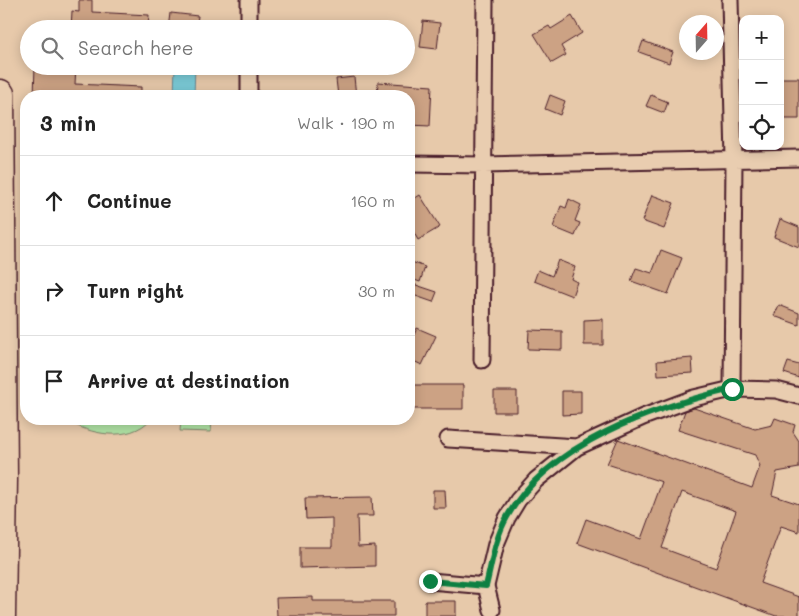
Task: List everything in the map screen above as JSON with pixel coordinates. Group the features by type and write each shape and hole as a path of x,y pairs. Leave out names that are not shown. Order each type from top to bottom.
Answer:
{"highway":[{"path":"0,94 3,468 1,616"}],"street":[{"path":"249,0 249,20"},
{"path":"482,360 485,0"},
{"path":"730,0 734,159 732,389"},
{"path":"249,75 249,90"},
{"path":"415,164 484,165 799,158"},
{"path":"492,610 486,586 496,544 507,518 518,500 536,480 577,447 643,417 694,398 732,389 776,390 799,396"},
{"path":"448,439 577,447"},
{"path":"430,581 486,586"}],"green space":[{"path":"74,425 144,425 121,434 109,434"},
{"path":"180,425 212,425 211,432 180,431"}],"water":[{"path":"175,75 195,75 194,90 174,90"}],"building":[{"path":"79,0 92,0 92,12 149,15 149,20 72,20 72,11 79,12"},
{"path":"171,13 198,16 197,20 170,20"},
{"path":"572,16 582,33 561,46 566,55 552,63 534,34 549,26 551,29"},
{"path":"423,21 440,23 437,49 420,47"},
{"path":"643,41 673,52 669,63 639,52"},
{"path":"35,75 76,75 75,84 141,87 141,90 34,90"},
{"path":"354,77 355,90 337,90 336,79"},
{"path":"784,78 799,78 799,119 784,119"},
{"path":"378,82 432,86 430,126 415,125 415,90 377,90"},
{"path":"550,95 565,101 560,115 545,109"},
{"path":"651,95 668,102 664,113 646,106"},
{"path":"420,195 440,227 418,240 415,235 415,198"},
{"path":"652,195 674,203 664,229 642,221"},
{"path":"569,199 581,205 575,221 580,223 575,236 553,227 561,206 566,208"},
{"path":"780,219 799,227 799,247 774,237"},
{"path":"661,250 682,258 668,294 631,281 636,268 652,273"},
{"path":"558,260 575,267 571,279 577,282 572,296 534,281 538,270 552,276"},
{"path":"415,263 425,267 420,282 415,280"},
{"path":"415,285 437,292 433,302 415,296"},
{"path":"779,305 799,313 799,325 774,316"},
{"path":"603,319 603,345 584,345 584,320"},
{"path":"417,328 436,336 422,365 415,362 415,332"},
{"path":"529,330 562,331 562,350 528,349"},
{"path":"692,358 693,373 658,375 657,361"},
{"path":"788,362 799,365 799,378 784,373"},
{"path":"415,385 463,385 463,409 415,409"},
{"path":"494,391 517,391 517,412 494,412"},
{"path":"562,391 581,391 581,414 562,415"},
{"path":"694,408 755,429 772,425 775,418 795,425 793,432 799,441 799,468 777,472 772,495 799,504 799,532 781,526 760,583 799,597 799,616 776,616 577,543 586,519 641,539 662,482 607,464 618,439 752,488 760,466 755,455 678,430 685,411","holes":["682,492 736,511 716,568 662,548"]},
{"path":"433,490 445,490 446,508 433,508"},
{"path":"372,497 373,516 357,516 358,547 375,546 375,566 300,568 300,547 332,547 332,518 306,519 305,498"},
{"path":"313,597 313,601 394,601 394,616 277,616 276,598"},
{"path":"425,601 456,601 456,616 425,616"}],"route":[{"path":"430,581 486,586 496,544 507,518 518,500 536,480 577,447 643,417 694,398 732,389"}]}
